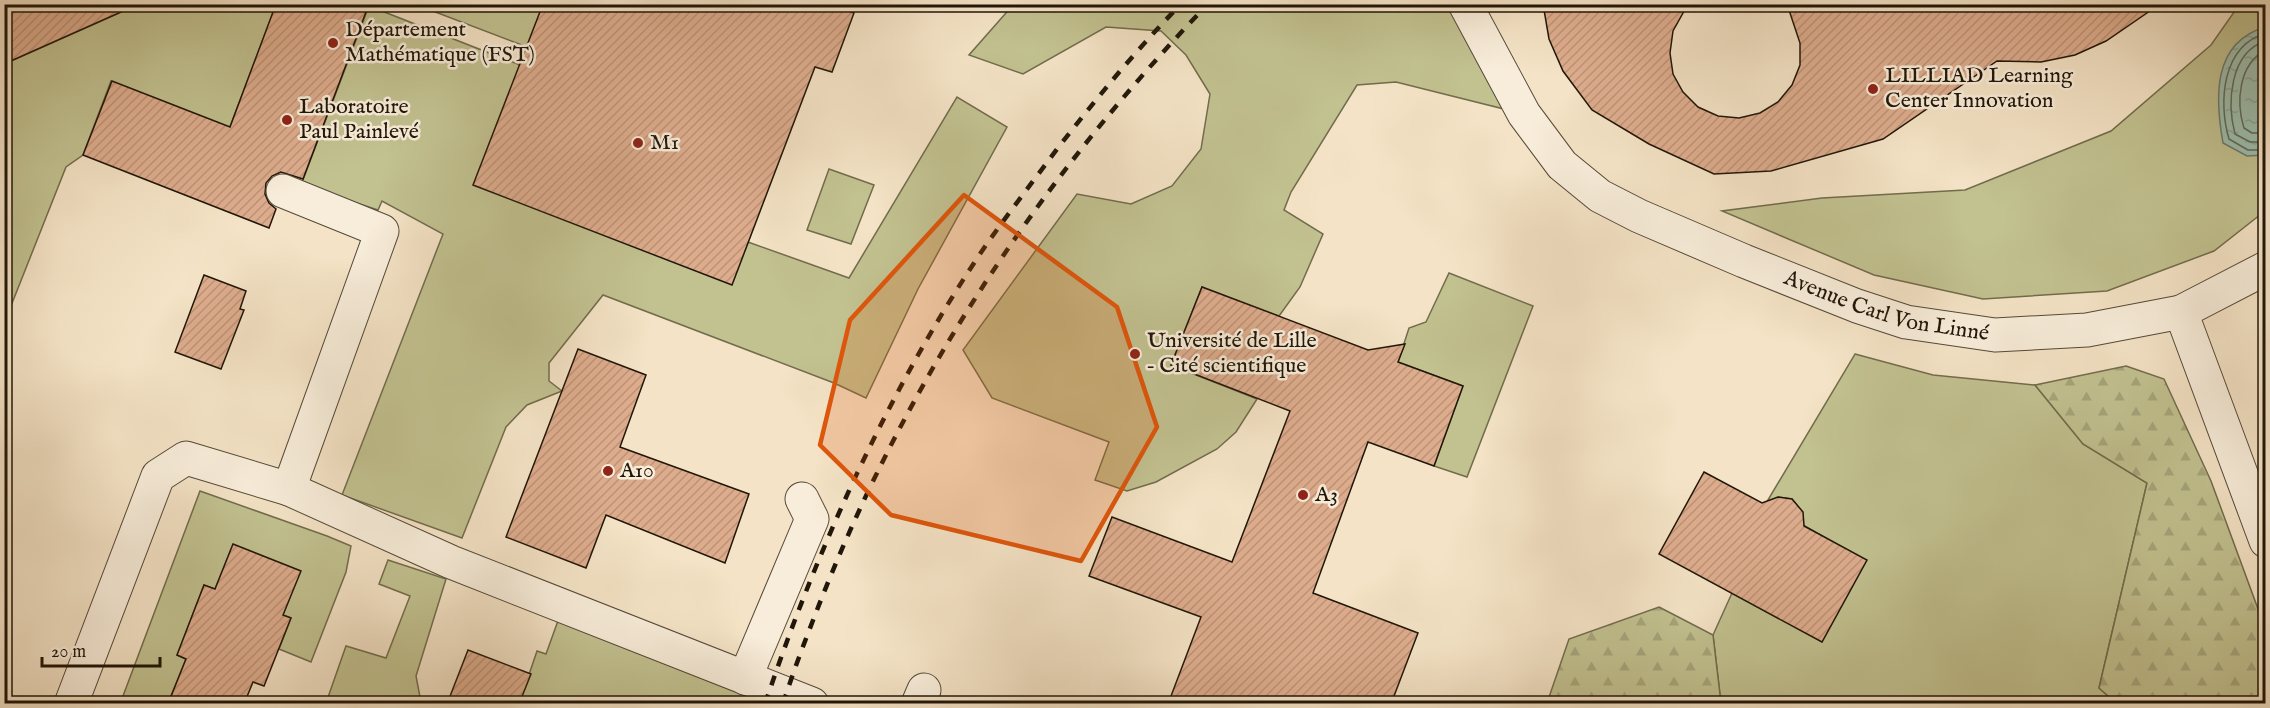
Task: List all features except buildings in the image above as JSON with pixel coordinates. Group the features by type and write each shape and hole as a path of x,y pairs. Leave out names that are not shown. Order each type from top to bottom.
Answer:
{"street":[{"name":"Avenue Carl Von Linné","path":"1465,4 1524,114 1562,165 1600,196 1639,216 1744,261 1857,306 1906,322 1995,335 2087,330 2181,312 2265,268"},
{"path":"283,191 382,231 289,489"},
{"path":"2181,312 2265,541"},
{"path":"71,704 158,476 186,458 289,489 451,562 812,704"},
{"path":"745,678 812,519 802,499"}],"highlighted area":[{"path":"964,195 1117,307 1157,427 1081,561 891,515 820,445 850,320"}],"green space":[{"path":"119,5 276,5 220,153 111,81 83,155 66,167 5,321 4,64 121,12"},
{"path":"417,5 543,5 527,47"},
{"path":"1013,5 1464,5 1524,114 1396,82 1357,85 1291,192 1284,210 1323,234 1300,287 1279,316 1202,287 1171,365 1257,399 1236,432 1217,449 1156,482 1127,491 1095,480 1109,442 992,398 963,350 1077,194 1131,204 1172,186 1201,149 1210,94 1186,55 1161,31 1106,27 1023,74 969,55"},
{"path":"2239,5 2265,5 2265,211 2214,251 2107,291 1983,299 1874,275 1722,211 1822,198 1965,190 2111,131 2211,45"},
{"path":"369,6 520,65 748,242 849,278 957,97 1007,127 918,289 866,398 834,383 603,295 549,363 549,381 562,391 527,405 506,427 462,538 342,495 443,234 382,201 378,210 301,185"},
{"path":"829,169 874,185 851,244 807,230"},
{"path":"1449,273 1533,306 1467,477 1434,466 1463,386 1398,362 1409,328 1426,322"},
{"path":"1855,354 1933,375 2035,385 2083,444 2147,483 2099,688 2116,703 1721,703 1713,635 1732,593 1822,642 1866,561 1803,525 1802,512 1792,499 1778,497 1765,505"},
{"path":"2126,366 2164,379 2211,481 2265,628 2265,703 2116,703 2099,688 2147,483 2083,444 2035,385"},
{"path":"200,491 351,546 346,572 311,662 279,649 291,618 283,615 300,571 233,545 215,589 204,585 177,655 186,659 168,703 120,704"},
{"path":"388,560 446,579 416,676 420,697 443,701 442,703 326,703 346,646 386,658 410,596 379,584"},
{"path":"1659,607 1713,635 1721,703 1547,703 1569,639"},
{"path":"559,618 812,704 519,704 537,651 546,654"}],"water":[{"path":"2265,27 2265,155 2247,156 2223,143 2219,108 2221,74 2226,59 2235,46 2248,35"}],"railway":[{"path":"765,704 808,587 858,470 948,303 991,238 1057,149 1117,75 1181,4"},
{"path":"783,704 817,610 852,526 891,444 935,365 982,288 1033,213 1146,71 1208,4"}],"place":[{"name":"Département Mathématique (FST)","path":"333,43"},
{"name":"LILLIAD Learning Center Innovation","path":"1873,89"},
{"name":"Laboratoire Paul Painlevé","path":"287,120"},
{"name":"M1","path":"638,143"},
{"name":"Université de Lille ‐ Cité scientifique","path":"1135,354"},
{"name":"A10","path":"608,471"},
{"name":"A3","path":"1303,495"}]}
